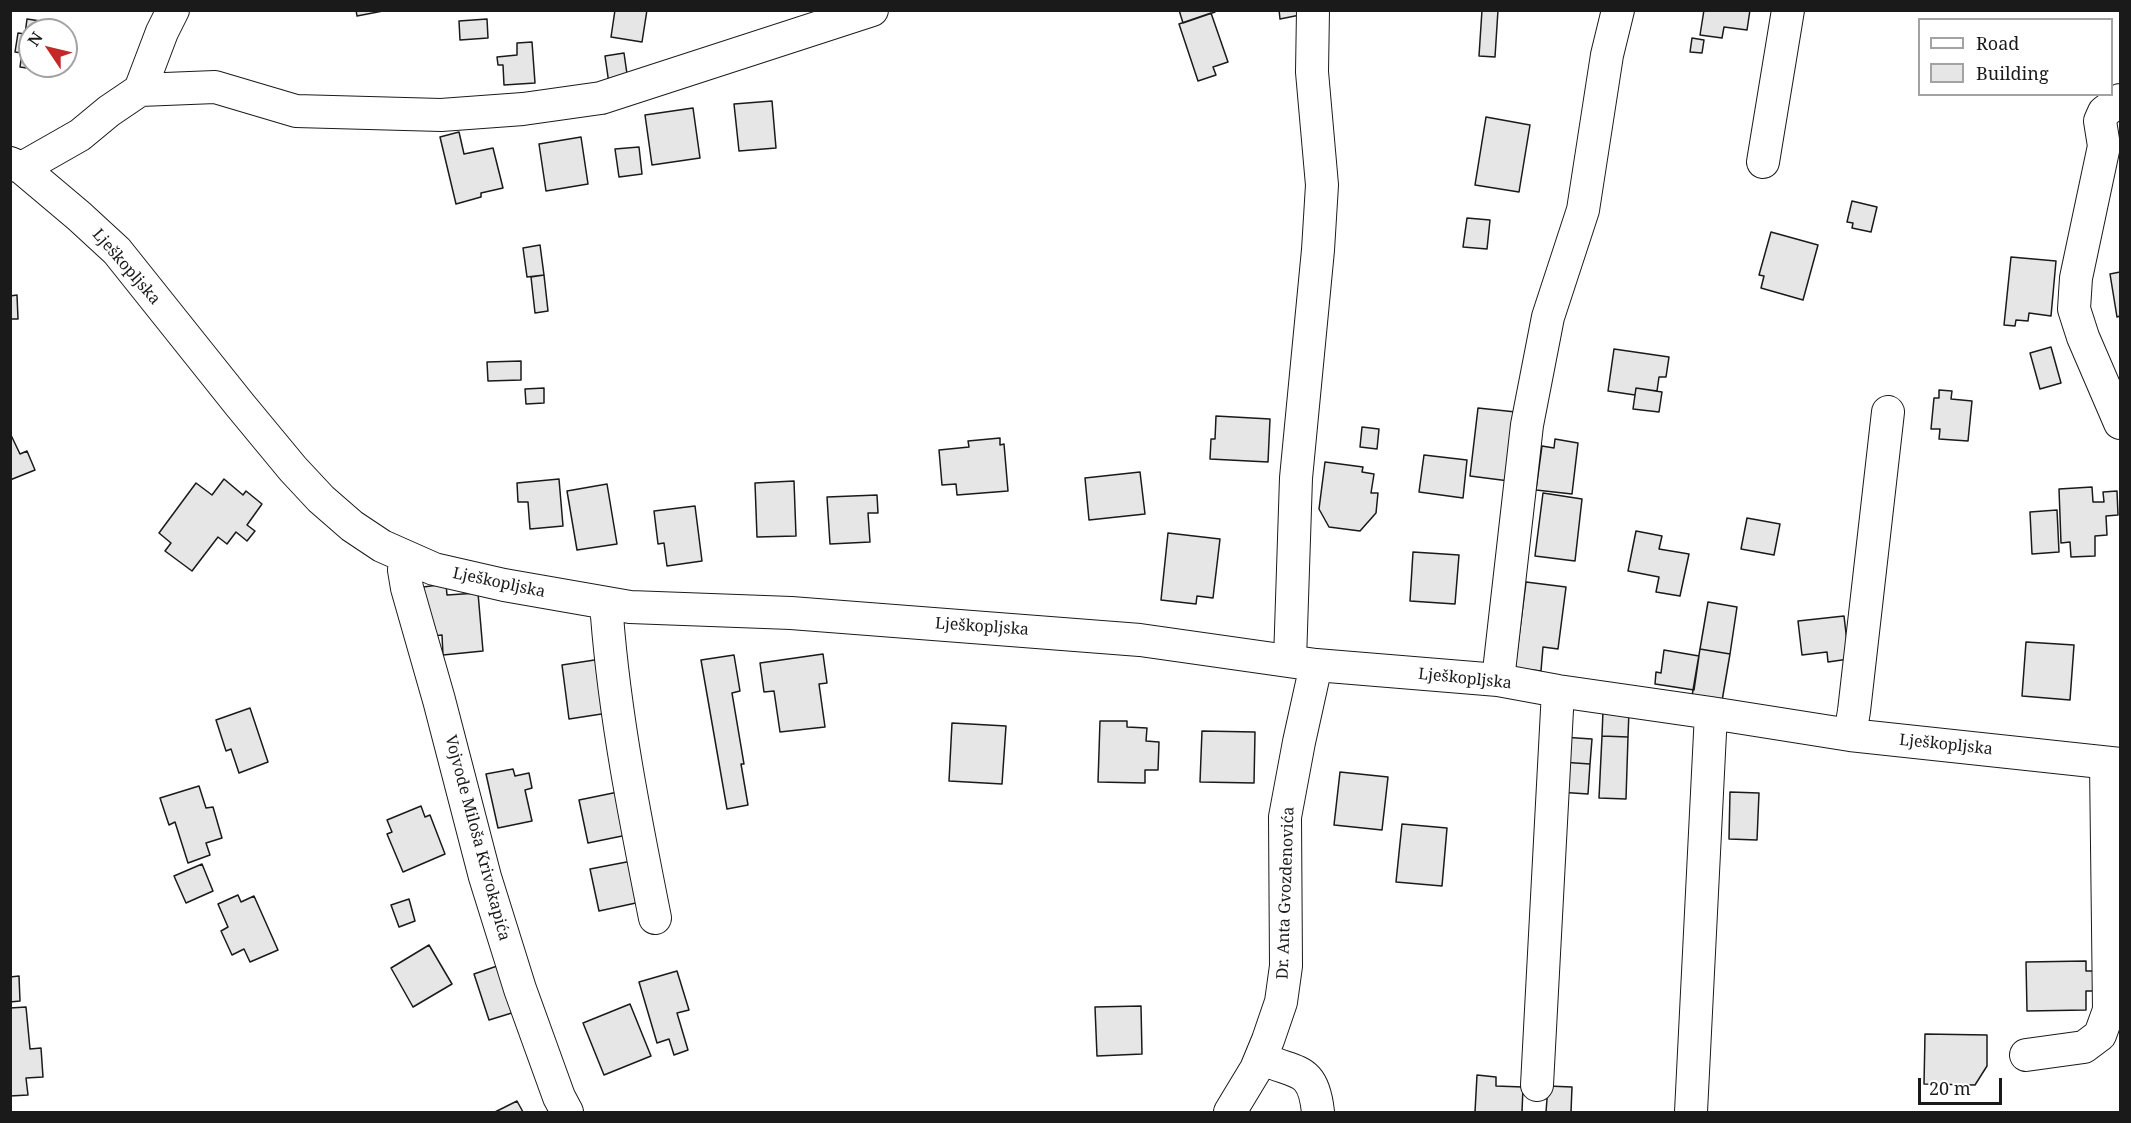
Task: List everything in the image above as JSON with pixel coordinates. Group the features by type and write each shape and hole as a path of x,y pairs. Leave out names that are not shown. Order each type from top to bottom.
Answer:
{"street":[{"path":"140,90 173,10"},
{"path":"16,165 80,135 109,111 140,90 215,87 296,111 441,115 523,109 601,98 872,10"},
{"name":"Dr. Anta Gvozdenovića","path":"1230,1113 1251,1080 1261,1058 1275,1021 1286,966 1285,817 1299,742 1303,663 1296,478 1322,185 1312,72 1313,10"},
{"path":"1498,680 1527,425 1548,317 1583,210 1607,55 1618,10"},
{"path":"1763,162 1788,10"},
{"path":"2121,100 2104,112 2100,121 2104,146 2100,177 2076,278 2074,309 2083,337 2121,423"},
{"name":"Lješkopljska","path":"16,165 79,216 117,251 293,469 321,499 352,526 382,546 434,569 464,577 608,604 657,609 791,613 1140,640 1303,663 1498,680 1850,735 2113,764"},
{"path":"1850,735 1888,412"},
{"name":"Vojvode Miloša Krivokapića","path":"406,558 404,570 407,588 485,877 520,989 559,1097 567,1113"},
{"path":"608,604 607,616 618,720 634,817 655,918"},
{"path":"1537,1085 1557,691"},
{"path":"1691,1113 1711,712"},
{"path":"2026,1055 2084,1047 2100,1035 2109,1010 2113,764"},
{"path":"1261,1058 1297,1071 1308,1079 1316,1095 1318,1113"}],"building":[{"path":"356,10 388,10 357,16"},
{"path":"615,10 647,10 642,42 611,37"},
{"path":"1179,10 1214,10 1215,12 1183,23"},
{"path":"1279,10 1304,10 1305,14 1280,19"},
{"path":"1482,10 1498,10 1495,57 1479,56"},
{"path":"1704,10 1750,10 1747,30 1724,27 1722,38 1700,35"},
{"path":"1211,13 1228,62 1213,67 1216,75 1198,81 1179,24"},
{"path":"487,19 488,38 460,40 459,21"},
{"path":"18,33 18,52 15,52"},
{"path":"1692,38 1704,40 1702,53 1690,52"},
{"path":"532,42 535,83 504,85 503,65 498,65 497,57 517,55 517,43"},
{"path":"624,53 628,81 609,84 605,56"},
{"path":"772,101 776,148 739,151 734,104"},
{"path":"693,108 700,158 652,165 645,115"},
{"path":"1486,117 1530,125 1519,192 1475,185"},
{"path":"459,132 464,154 493,148 503,188 481,193 481,197 456,204 440,137"},
{"path":"581,137 588,184 546,191 539,144"},
{"path":"639,147 642,174 619,177 615,149"},
{"path":"1852,201 1877,207 1871,232 1852,228 1853,223 1847,222"},
{"path":"1467,218 1490,220 1487,249 1463,247"},
{"path":"1771,232 1818,245 1803,300 1761,288 1764,276 1759,275"},
{"path":"540,245 544,275 527,277 523,248"},
{"path":"2011,257 2056,261 2051,316 2029,313 2028,321 2016,320 2015,326 2004,325"},
{"path":"2120,272 2120,316 2117,317 2110,274"},
{"path":"544,275 548,311 535,313 531,277"},
{"path":"17,295 18,319 10,319 10,296"},
{"path":"2051,347 2061,383 2040,389 2030,353"},
{"path":"1614,349 1669,357 1666,377 1659,377 1657,391 1636,388 1635,395 1608,391"},
{"path":"521,361 521,380 488,381 487,362"},
{"path":"544,388 544,403 526,404 525,389"},
{"path":"1636,388 1662,392 1659,412 1633,409"},
{"path":"1939,390 1952,391 1951,399 1972,401 1968,441 1939,439 1940,429 1931,429 1934,398 1939,398"},
{"path":"1478,408 1516,412 1509,481 1470,476"},
{"path":"1216,416 1270,419 1268,462 1210,459 1211,439 1215,439"},
{"path":"1362,427 1379,429 1377,449 1360,447"},
{"path":"10,433 20,454 27,451 35,470 10,480"},
{"path":"1000,438 1000,445 1004,444 1008,491 957,495 956,484 942,485 939,450 969,447 968,441"},
{"path":"1555,439 1578,443 1572,494 1536,490 1542,446 1554,448"},
{"path":"1424,455 1467,460 1463,498 1419,492"},
{"path":"1325,462 1363,467 1362,472 1374,474 1371,493 1378,493 1376,513 1360,531 1329,527 1319,509"},
{"path":"1140,472 1145,514 1089,520 1085,478"},
{"path":"224,479 243,495 246,491 262,504 247,525 255,531 247,541 236,532 227,544 218,537 192,571 165,551 171,543 159,533 196,483 212,495"},
{"path":"559,479 563,526 530,529 528,502 518,502 517,483"},
{"path":"794,481 796,536 757,537 755,483"},
{"path":"607,484 617,544 577,550 567,491"},
{"path":"2092,487 2093,502 2104,502 2103,492 2117,491 2118,515 2106,516 2107,535 2095,536 2095,556 2071,557 2070,542 2061,543 2059,489"},
{"path":"1543,493 1582,499 1575,561 1535,556"},
{"path":"877,495 878,513 868,513 870,542 830,544 827,497"},
{"path":"695,506 702,561 667,566 664,543 658,544 654,511"},
{"path":"2057,510 2059,552 2032,554 2030,512"},
{"path":"1747,518 1780,524 1774,555 1741,549"},
{"path":"1636,531 1662,536 1659,549 1689,554 1680,596 1656,592 1659,577 1628,571"},
{"path":"1168,533 1220,539 1213,598 1197,596 1196,604 1161,600"},
{"path":"1413,552 1459,555 1455,604 1410,601"},
{"path":"1526,582 1566,587 1558,649 1543,647 1541,671 1515,668"},
{"path":"446,584 447,595 478,593 483,651 443,655 442,635 433,636 423,587"},
{"path":"1708,602 1737,607 1730,654 1700,649"},
{"path":"1844,616 1849,659 1828,662 1827,652 1802,655 1798,621"},
{"path":"2026,642 2074,645 2070,700 2022,696"},
{"path":"1700,649 1730,654 1722,701 1692,696"},
{"path":"1664,650 1699,656 1694,690 1655,684 1656,672 1661,673"},
{"path":"823,654 827,683 819,684 825,727 780,732 774,691 764,692 760,663"},
{"path":"734,655 740,691 732,693 744,764 741,764 748,805 727,809 701,660"},
{"path":"601,659 608,713 569,719 562,665"},
{"path":"250,708 268,762 239,773 231,749 226,751 216,720"},
{"path":"1603,710 1629,711 1628,737 1602,736"},
{"path":"1100,721 1127,721 1127,727 1147,728 1146,741 1159,742 1158,770 1145,770 1145,783 1098,782"},
{"path":"952,723 1006,726 1002,784 949,781"},
{"path":"1202,731 1255,732 1254,783 1200,782"},
{"path":"1602,736 1628,737 1626,799 1599,798"},
{"path":"1562,737 1592,739 1590,764 1561,762"},
{"path":"1561,762 1590,764 1588,794 1558,792"},
{"path":"513,769 515,776 529,773 532,788 525,790 532,821 498,828 486,774"},
{"path":"1340,772 1388,777 1382,830 1334,825"},
{"path":"199,786 206,808 213,807 222,838 206,843 210,855 188,863 175,822 169,825 160,798"},
{"path":"618,792 627,835 588,843 579,800"},
{"path":"1730,792 1759,793 1757,840 1729,839"},
{"path":"421,806 425,817 430,815 445,854 403,872 387,834 392,832 387,820"},
{"path":"1402,824 1447,828 1442,886 1396,882"},
{"path":"637,860 645,901 599,911 590,869"},
{"path":"202,864 213,891 186,903 174,876"},
{"path":"238,895 241,902 254,896 278,950 250,962 244,949 232,955 221,931 228,927 218,904"},
{"path":"409,899 415,921 399,927 391,905"},
{"path":"429,945 452,984 413,1007 391,968"},
{"path":"2086,961 2086,971 2094,971 2094,991 2086,991 2086,1010 2027,1011 2026,962"},
{"path":"500,965 515,1012 489,1020 474,974"},
{"path":"677,971 689,1010 677,1013 688,1050 674,1055 669,1039 657,1043 639,982"},
{"path":"19,976 20,1001 10,1002 10,977"},
{"path":"630,1004 651,1056 604,1075 583,1023"},
{"path":"1141,1006 1142,1054 1097,1056 1095,1007"},
{"path":"26,1007 30,1049 41,1048 43,1077 26,1078 28,1095 10,1096 10,1008"},
{"path":"1925,1034 1987,1035 1987,1066 1975,1085 1924,1084"},
{"path":"1477,1075 1496,1077 1496,1086 1523,1087 1522,1112 1475,1112"},
{"path":"1548,1086 1572,1087 1571,1112 1546,1112"},
{"path":"517,1101 523,1112 495,1112"}]}
